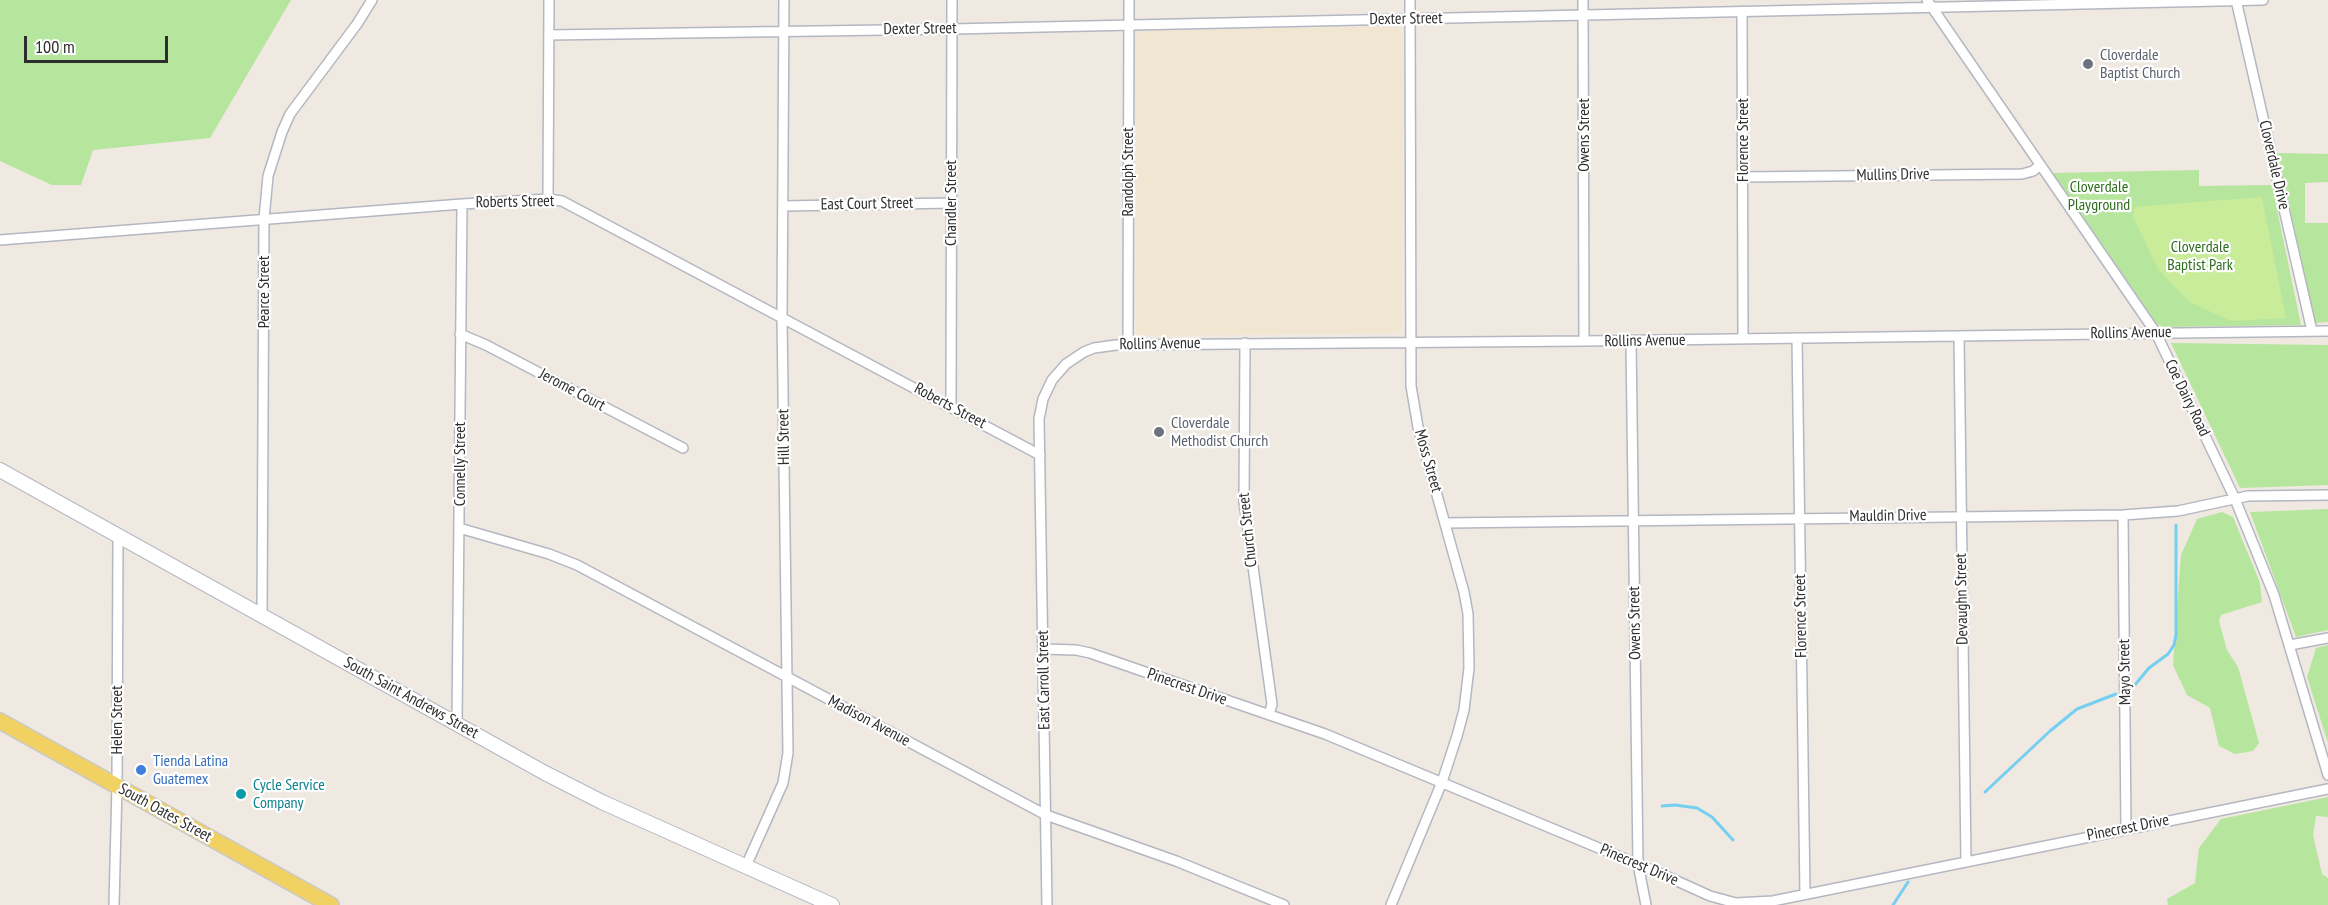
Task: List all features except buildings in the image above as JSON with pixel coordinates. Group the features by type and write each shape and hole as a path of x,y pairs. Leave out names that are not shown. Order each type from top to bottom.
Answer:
{"main road":[{"name":"South Oates Street","path":"0,721 331,905"}],"street":[{"name":"Pearce Street","path":"262,615 264,219 268,176 290,114 357,24 372,0"},
{"path":"548,199 549,0"},
{"name":"Hill Street","path":"746,866 777,800 787,770 782,317 784,0"},
{"name":"Chandler Street","path":"951,406 952,0"},
{"name":"Randolph Street","path":"1128,345 1129,0"},
{"name":"Moss Street","path":"1391,905 1442,782 1464,710 1469,668 1468,614 1464,592 1414,406 1410,362 1410,0"},
{"name":"Owens Street","path":"1583,0 1584,341"},
{"name":"Cloverdale Drive","path":"2236,0 2312,331"},
{"name":"Dexter Street","path":"549,35 1742,12 1929,4 2263,0"},
{"name":"Coe Dairy Road","path":"1929,4 2156,333 2235,499 2274,595 2328,775"},
{"name":"Florence Street","path":"1742,12 1743,339"},
{"name":"Mullins Drive","path":"1743,177 2022,174 2033,171 2040,165"},
{"name":"Roberts Street","path":"0,240 548,199 573,205 1040,455"},
{"name":"East Court Street","path":"783,206 951,203"},
{"name":"Connelly Street","path":"457,724 462,204"},
{"name":"Rollins Avenue","path":"1040,455 1041,408 1047,389 1059,372 1075,358 1094,348 1128,345 1245,343 1631,341 2328,331"},
{"name":"Jerome Court","path":"460,334 486,345 683,448"},
{"name":"Devaughn Street","path":"1959,336 1966,861"},
{"name":"Florence Street","path":"1797,338 1805,894"},
{"name":"Owens Street","path":"1631,341 1638,864 1646,905"},
{"name":"Church Street","path":"1245,343 1244,502 1272,704 1269,715"},
{"name":"East Carroll Street","path":"1040,455 1047,905"},
{"name":"South Saint Andrews Street","path":"0,470 602,802 832,905"},
{"name":"Mauldin Drive","path":"1446,523 1800,517 2124,515 2178,510 2248,496 2328,495"},
{"name":"Mayo Street","path":"2124,515 2126,829"},
{"name":"Madison Avenue","path":"459,528 549,554 577,565 1046,815 1176,861 1284,905"},
{"name":"Helen Street","path":"114,905 118,536"},
{"path":"2290,645 2328,638"},
{"name":"Pinecrest Drive","path":"1043,649 1076,650 1090,653 1325,734 1710,896 1736,903 1766,902 2328,789"}],"shaded area":[{"path":"1395,26 1403,34 1402,327 1400,331 1395,333 1141,336 1136,333 1135,39 1137,35 1143,31"}],"green space":[{"path":"0,0 291,0 210,138 93,150 81,185 52,185 0,161"},
{"path":"2278,153 2328,154 2328,182 2305,183 2305,223 2328,223 2328,322 2315,323"},
{"name":"Cloverdale Baptist Park","path":"2199,170 2199,186 2272,185 2301,325 2163,327 2157,324 2053,173"},
{"path":"2262,197 2286,318 2232,321 2189,302 2158,269 2133,217 2134,207"},
{"path":"2171,343 2328,345 2328,485 2240,488"},
{"path":"2328,509 2328,630 2296,637 2250,512"},
{"path":"2222,512 2233,517 2260,583 2262,602 2221,615 2219,621 2227,650 2238,667 2259,743 2253,751 2235,754 2219,746 2210,708 2187,695 2173,665 2181,555 2197,519"},
{"path":"2328,645 2328,743 2307,677 2316,648"},
{"path":"2328,797 2328,817 2316,816 2313,835 2322,874 2328,878 2328,905 2168,905 2167,899 2195,883 2199,848 2221,819"}],"waterway":[{"path":"2134,686 2149,668 2168,654 2174,645 2176,635 2176,525"},
{"path":"1985,792 2077,709 2116,694"},
{"path":"1662,806 1697,808 1712,817 1733,840"},
{"path":"1893,905 1908,882"}],"place":[{"name":"Cloverdale Baptist Church","path":"2088,64"},
{"name":"Cloverdale Methodist Church","path":"1159,432"},
{"name":"Tienda Latina Guatemex","path":"141,770"},
{"name":"Cycle Service Company","path":"241,794"}],"park label":[{"name":"Cloverdale Playground","path":"2099,196"}]}
